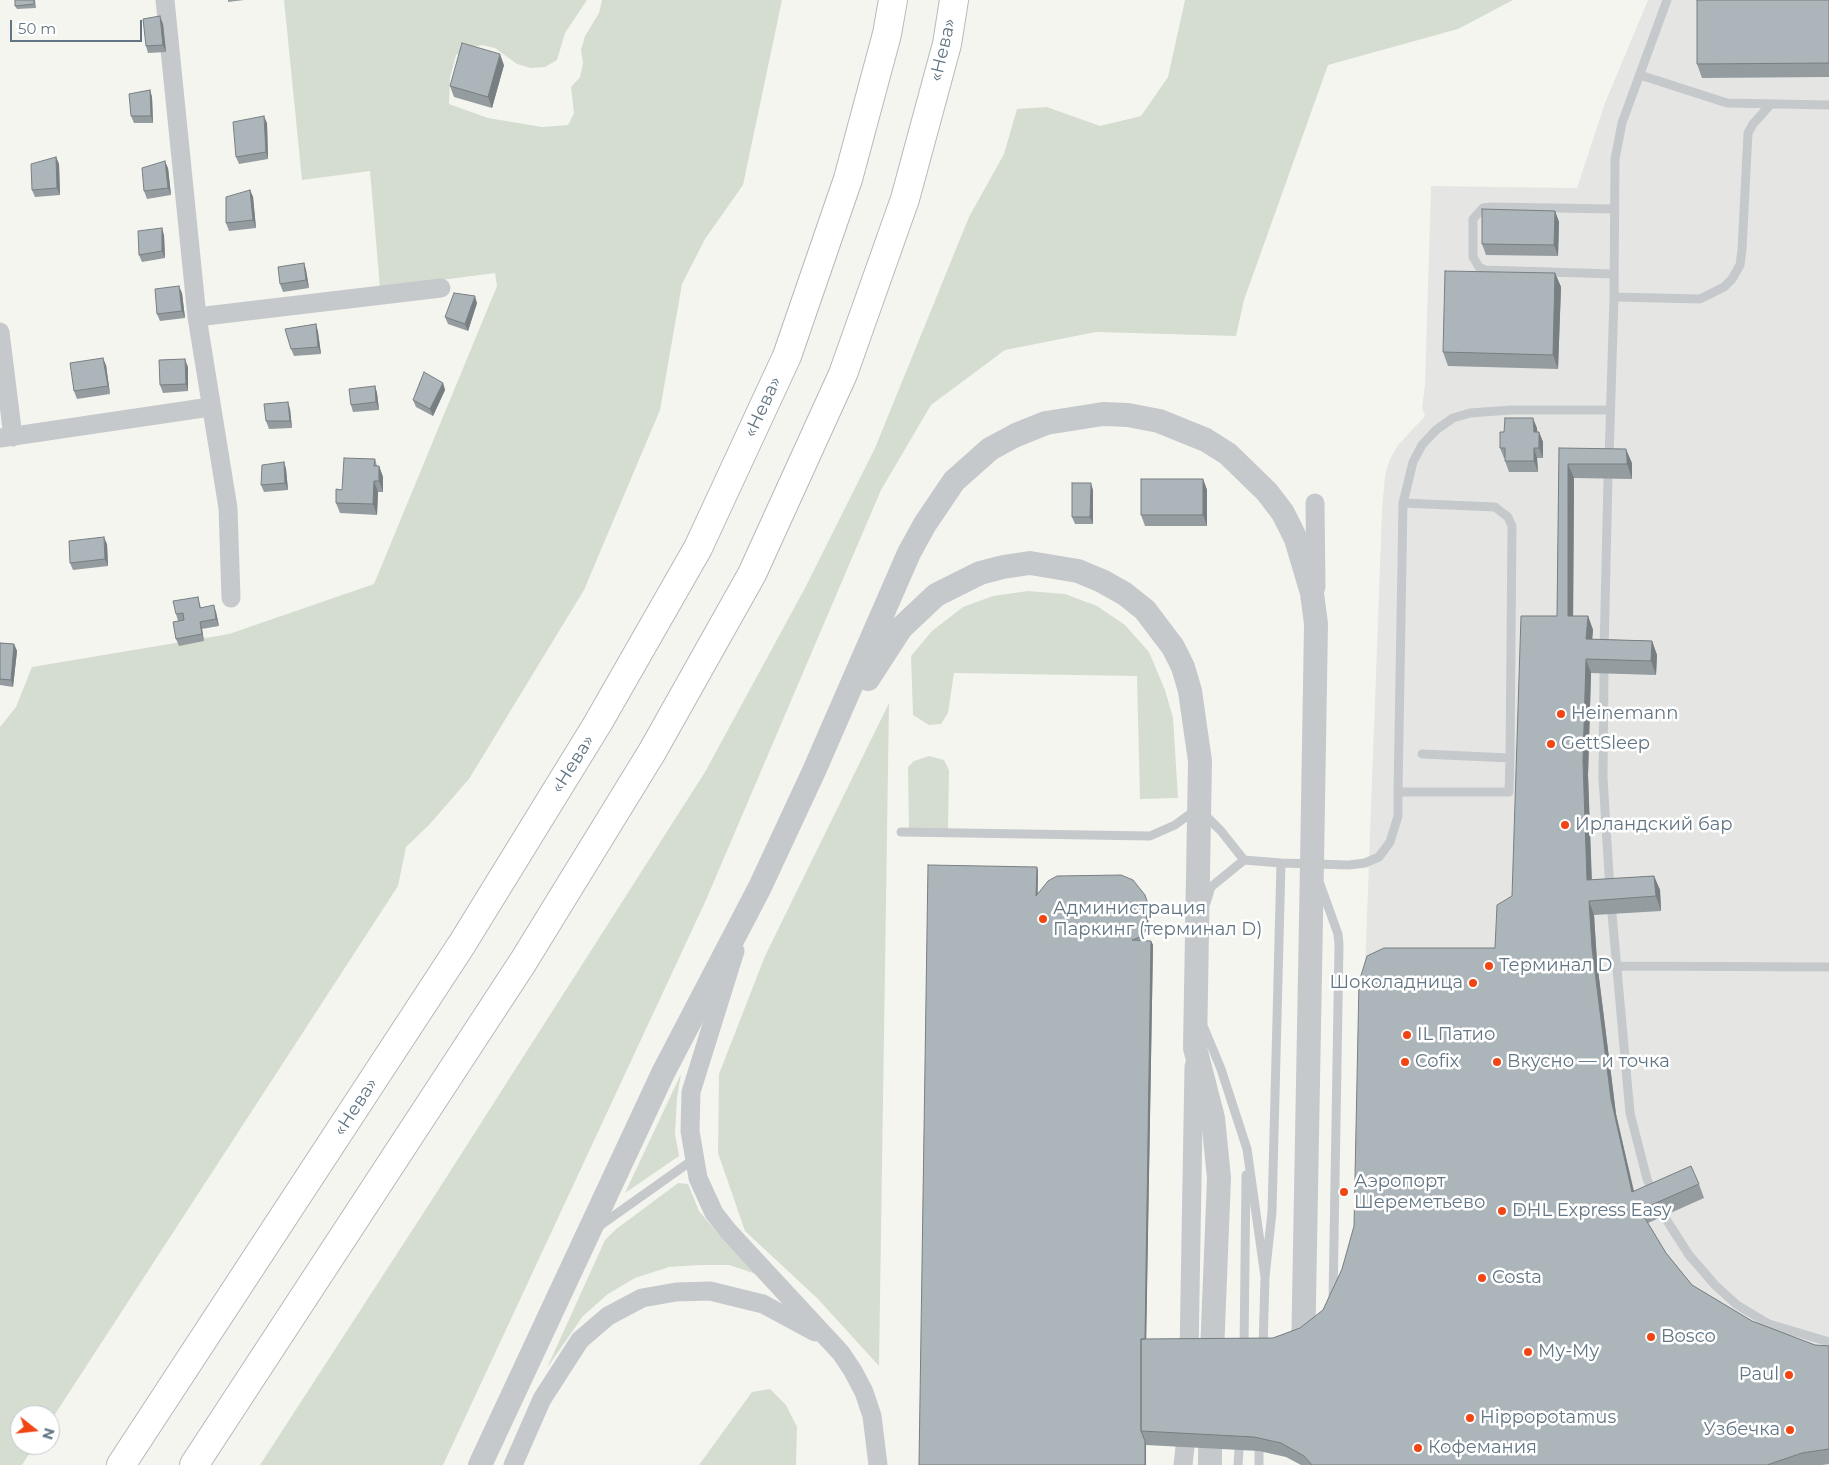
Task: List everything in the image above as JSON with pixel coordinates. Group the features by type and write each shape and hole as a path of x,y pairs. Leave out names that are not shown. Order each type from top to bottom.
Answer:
{"highway":[{"name":"«Нева»","path":"121,1465 462,944 598,723 698,548 787,356 848,179 887,34 892,0"},
{"name":"«Нева»","path":"194,1465 523,962 652,752 752,574 843,374 902,208 947,44 954,0"}],"street":[{"path":"166,0 197,317 210,407 228,508 231,598"},
{"path":"197,317 441,288"},
{"path":"0,332 7,438 210,407"},
{"path":"480,1465 663,1073 760,887 814,771 910,553 924,524 954,481 990,449 1016,435 1046,423 1103,414 1152,420 1181,428 1206,440 1228,454 1267,492 1283,513 1296,539 1312,593 1316,624"},
{"path":"1303,1382 1316,624 1315,503"},
{"path":"814,771 882,655 901,628 936,595 980,573 1003,567 1038,564 1078,572 1102,581 1125,594 1145,610 1159,625 1183,667 1190,691 1200,761 1188,1353"},
{"path":"760,887 739,942 697,1068 689,1114 694,1159 705,1194 728,1231 829,1340 853,1371 864,1392 872,1416 878,1465"},
{"path":"1195,1048 1213,1118 1219,1178 1212,1353"},
{"path":"513,1465 542,1399 580,1340 608,1316 642,1298 676,1292 710,1292 763,1304 829,1340"}],"lane":[{"path":"1608,462 1614,297 1615,159 1620,132 1667,0"},
{"path":"1640,75 1727,103 1829,105"},
{"path":"1614,297 1700,299 1724,286 1732,279 1740,265 1742,250 1748,133 1753,124 1771,104"},
{"path":"1614,274 1486,270 1479,267 1473,257 1473,219 1483,208 1491,207 1615,209"},
{"path":"1265,1276 1247,1149 1221,1070 1204,1030 1197,940 1212,887 1244,860 1349,865 1365,863 1379,857 1390,842 1398,816 1403,503 1413,462 1422,445 1436,430 1453,418 1470,413 1511,410 1610,410"},
{"path":"1604,653 1608,478"},
{"path":"1398,792 1509,792 1510,758 1512,526 1508,517 1495,507 1403,503"},
{"path":"1604,673 1603,778 1611,893"},
{"path":"1422,754 1510,758"},
{"path":"901,832 1150,836 1175,825 1198,808 1221,831 1244,860"},
{"path":"1263,1352 1265,1276 1272,1212 1282,863"},
{"path":"1312,863 1338,934 1339,945 1332,1308"},
{"path":"1612,914 1615,966 1630,1113 1647,1179 1655,1198"},
{"path":"1615,966 1829,967"},
{"path":"1244,1353 1243,1296 1247,1149"},
{"path":"586,1236 694,1159"},
{"path":"1664,1216 1689,1255 1715,1285 1737,1305 1769,1324 1829,1342"},
{"path":"1238,1465 1239,1450"},
{"path":"1259,1451 1259,1465"}],"shaded area":[{"path":"284,0 587,0 565,33 557,60 545,67 531,68 517,64 495,48 482,45 469,48 456,55 450,78 449,104 488,118 542,127 568,125 574,113 571,87 580,77 583,63 581,50 585,36 599,13 602,0 782,0 743,185 705,239 682,284 660,410 584,590 469,779 429,825 406,847 398,886 60,1407 60,1405 10,1405 10,1455 28,1455 22,1465 0,1465 0,727 16,707 32,667 229,634 374,584 497,286 495,273 380,288 370,171 302,180"},
{"path":"1185,0 1513,0 1458,29 1328,65 1244,300 1236,336 1096,332 1005,350 931,405 881,490 706,900 443,1465 260,1465 705,772 805,588 875,448 969,217 1004,154 1017,109 1047,107 1100,126 1141,116 1168,77"},
{"path":"1648,0 1829,0 1829,1465 1356,1465 1364,996 1382,511 1385,475 1390,459 1398,445 1425,416 1422,408 1425,385 1431,186 1577,188 1605,103"},
{"path":"1028,591 1065,594 1097,606 1125,625 1149,652 1165,690 1173,718 1178,798 1140,799 1137,676 954,673 948,713 941,724 929,725 913,715 911,656 932,631 963,607 993,596"},
{"path":"889,703 879,1366 818,1299 745,1231 718,1153 719,1074 765,956"},
{"path":"929,756 944,760 949,770 948,829 909,829 908,767 914,761"},
{"path":"681,1074 677,1098 675,1134 679,1156 625,1193"},
{"path":"678,1183 688,1184 699,1211 725,1242 756,1274 729,1265 700,1265 669,1267 635,1278 608,1294 583,1316 547,1368 605,1240 615,1230"},
{"path":"770,1389 786,1405 797,1427 796,1465 699,1465 752,1392"}],"building":[{"path":"15,0 34,0 34,4 15,6"},
{"path":"1697,0 1829,0 1829,63 1697,64"},
{"path":"160,16 163,45 146,46 143,19"},
{"path":"462,43 500,54 488,97 450,86"},
{"path":"150,90 151,116 131,116 129,94"},
{"path":"264,116 266,152 236,157 233,122"},
{"path":"56,157 57,188 32,190 31,164"},
{"path":"165,161 168,188 144,191 142,168"},
{"path":"250,190 253,220 226,223 226,197"},
{"path":"1482,209 1555,211 1554,245 1482,244"},
{"path":"162,228 162,251 139,255 138,231"},
{"path":"304,263 306,280 280,284 278,267"},
{"path":"1445,271 1555,273 1553,355 1443,352"},
{"path":"179,286 182,311 157,314 155,289"},
{"path":"454,293 475,296 465,324 445,317"},
{"path":"316,324 318,347 291,349 285,329"},
{"path":"103,358 108,386 74,391 70,363"},
{"path":"185,359 186,384 160,385 159,360"},
{"path":"424,372 443,383 430,409 413,400"},
{"path":"375,386 376,402 351,405 349,389"},
{"path":"288,402 290,421 266,421 264,404"},
{"path":"1505,418 1533,418 1534,432 1539,432 1539,448 1534,448 1534,461 1505,461 1505,448 1500,448 1500,432 1504,432"},
{"name":"Терминал D","path":"1559,448 1626,449 1627,459 1627,464 1568,464 1568,616 1588,616 1586,639 1652,641 1651,661 1586,659 1583,761 1587,880 1654,876 1656,896 1589,901 1592,948 1611,1099 1632,1192 1691,1166 1699,1184 1640,1210 1666,1253 1692,1285 1752,1321 1815,1345 1829,1346 1829,1449 1802,1453 1767,1465 1312,1465 1304,1456 1281,1443 1254,1437 1141,1431 1141,1339 1273,1338 1300,1328 1323,1310 1342,1269 1354,1226 1359,982 1367,956 1384,948 1495,948 1497,905 1512,896 1521,616 1557,616"},
{"path":"344,458 375,459 374,466 379,466 379,481 374,481 373,504 336,503 336,489 342,490"},
{"path":"284,462 285,483 261,485 262,465"},
{"path":"1141,479 1203,479 1203,515 1141,515"},
{"path":"1072,483 1091,483 1090,517 1072,517"},
{"path":"104,537 105,559 70,563 69,541"},
{"path":"198,597 200,608 214,605 216,619 200,622 202,634 176,639 173,622 184,620 183,613 176,614 173,601"},
{"path":"0,643 14,644 11,680 0,679"},
{"path":"928,865 1037,867 1036,896 1048,881 1057,876 1121,875 1133,880 1145,895 1148,904 1146,923 1140,937 1132,940 1151,941 1145,1339 1141,1339 1141,1431 1145,1441 1145,1465 919,1465"}],"place":[{"name":"Heinemann","path":"1561,714"},
{"name":"GettSleep","path":"1551,744"},
{"name":"Ирландский бар","path":"1565,825"},
{"name":"Администрация Паркинг (терминал D)","path":"1043,919"},
{"name":"Терминал D","path":"1489,966"},
{"name":"Шоколадница","path":"1473,983"},
{"name":"IL Патио","path":"1407,1035"},
{"name":"Cofix","path":"1405,1062"},
{"name":"Вкусно — и точка","path":"1497,1062"},
{"name":"Аэропорт Шереметьево","path":"1344,1192"},
{"name":"DHL Express Easy","path":"1502,1211"},
{"name":"Costa","path":"1482,1278"},
{"name":"Bosco","path":"1651,1337"},
{"name":"Му-Му","path":"1528,1352"},
{"name":"Paul","path":"1789,1375"},
{"name":"Hippopotamus","path":"1470,1418"},
{"name":"Узбечка","path":"1790,1430"},
{"name":"Кофемания","path":"1418,1448"}]}
